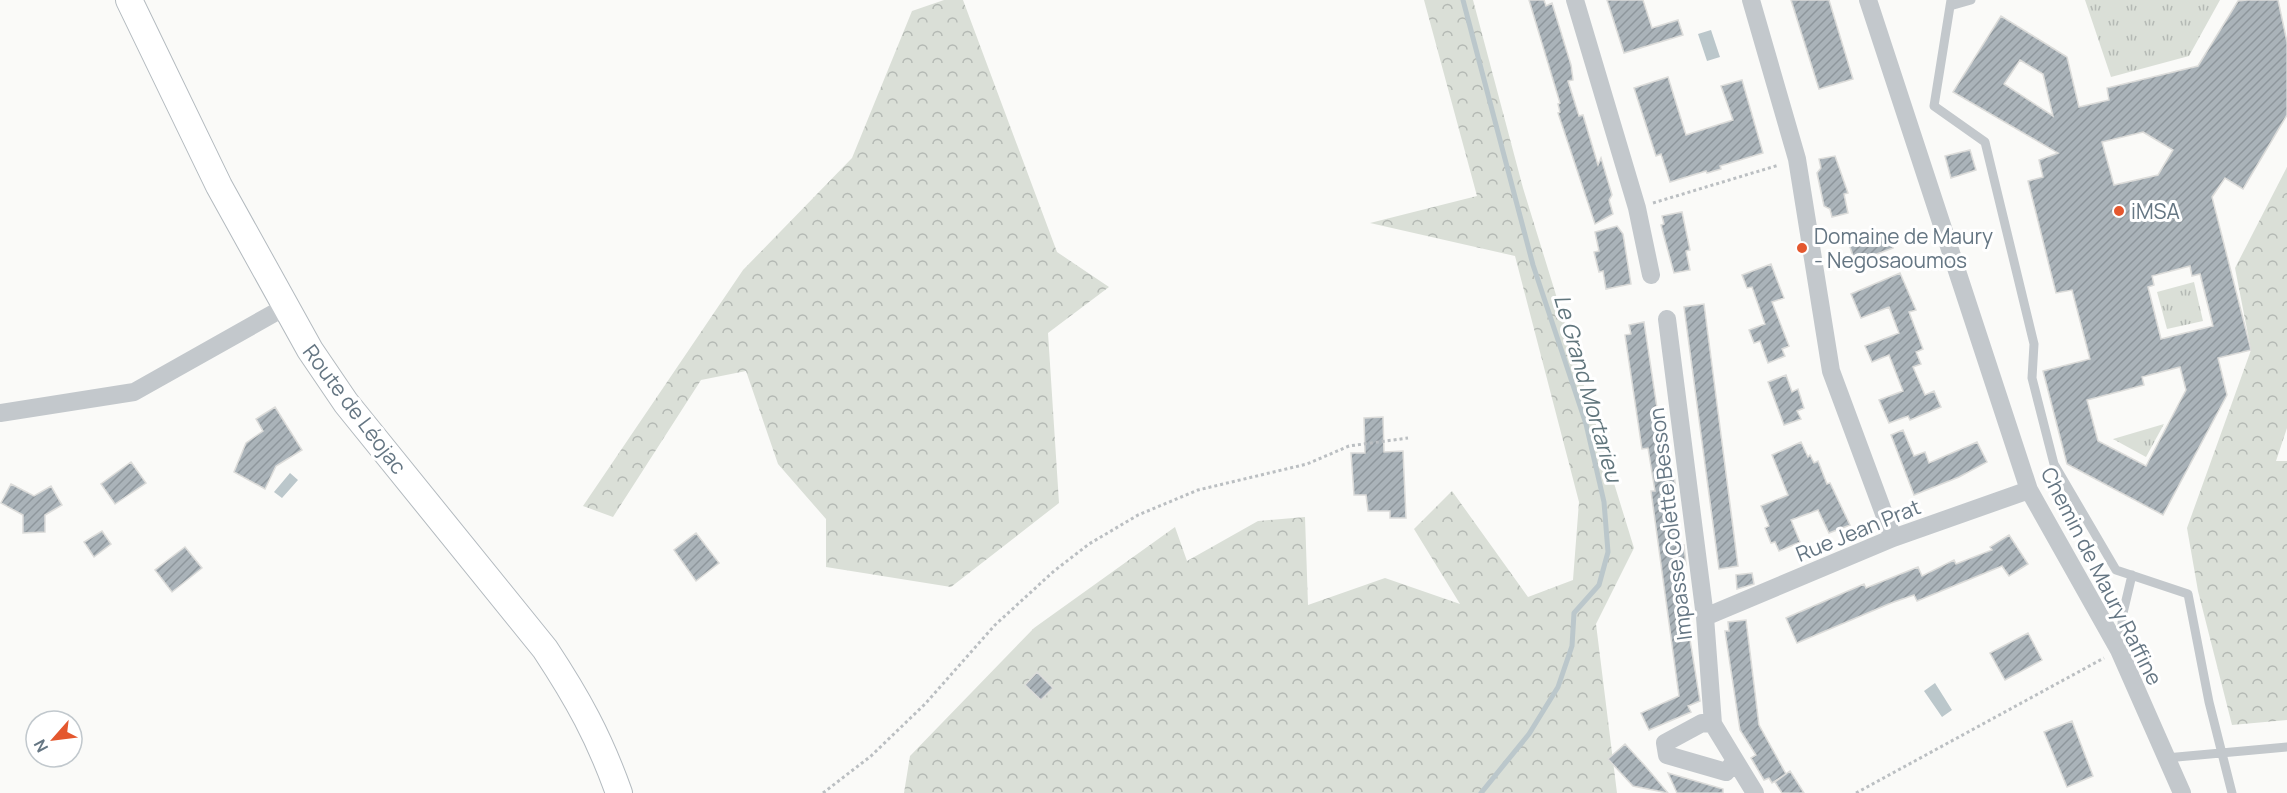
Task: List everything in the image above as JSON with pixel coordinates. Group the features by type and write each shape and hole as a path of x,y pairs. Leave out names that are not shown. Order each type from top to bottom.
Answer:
{"main road":[{"name":"Route de Léojac","path":"129,0 219,186 285,307 346,403 545,649 574,692 602,745 619,793"}],"street":[{"path":"1575,0 1637,208 1651,275"},
{"path":"1751,0 1797,159 1831,371 1893,538"},
{"name":"Chemin de Maury Raffine","path":"1868,0 2029,490 2119,650 2182,793"},
{"path":"0,413 135,392 285,307"},
{"name":"Impasse Colette Besson","path":"1667,319 1705,617 1713,724 1755,793"},
{"name":"Rue Jean Prat","path":"1705,617 1893,538 2029,490"},
{"path":"1713,724 1702,723 1665,743 1667,755 1726,772 1735,761"}],"lane":[{"path":"1971,0 1950,3 1934,106 1985,142 2034,344 2032,378 2054,464 2116,570 2188,594 2221,753 2232,793"},
{"path":"2119,650 2123,613 2132,575"},
{"path":"2166,758 2287,747"}],"path":[{"path":"1637,208 1797,159"},
{"path":"823,793 871,756 925,704 995,626 1054,571 1089,544 1138,515 1198,490 1306,464 1349,446 1408,438"},
{"path":"1856,793 2119,650"}],"green space":[{"path":"944,0 963,0 1057,252 1109,287 1048,333 1059,503 951,587 826,567 826,519 778,464 746,371 701,380 613,517 583,506 743,270 852,158 912,11"},
{"path":"1424,0 1473,0 1523,188 1634,548 1596,624 1617,793 904,793 910,756 1034,628 1175,527 1187,561 1258,521 1305,517 1308,605 1385,578 1460,604 1414,529 1452,491 1528,597 1573,580 1579,502 1515,256 1370,223 1477,196"},
{"path":"2085,0 2220,0 2189,56 2111,77"},
{"path":"2287,167 2287,428 2276,461 2287,461 2287,720 2232,725 2198,591 2187,528 2251,350 2235,268"},
{"path":"2194,282 2203,321 2167,329 2157,292"},
{"path":"2164,424 2146,457 2113,439"}],"shaded area":[{"path":"1711,30 1720,57 1707,61 1698,34"},
{"path":"290,473 298,480 282,498 274,492"},
{"path":"1935,683 1952,710 1942,717 1924,691"}],"building":[{"path":"1529,0 1544,0 1546,6 1552,3 1571,65 1573,80 1568,81 1579,116 1583,115 1598,165 1601,158 1612,195 1609,200 1613,214 1595,224 1558,113 1560,103"},
{"path":"1607,0 1643,0 1652,28 1678,20 1683,35 1624,53"},
{"path":"1791,0 1829,0 1853,79 1819,89"},
{"path":"2278,0 2287,42 2287,115 2243,189 2225,178 2212,197 2251,350 2218,358 2227,395 2163,515 2067,464 2043,371 2090,359 2072,290 2056,293 2028,181 2043,177 2039,160 2058,153 1953,92 2001,16 2067,57 2079,107 2109,100 2107,88 2198,66 2238,1","holes":["2020,60 2043,74 2053,116 2004,84","2143,132 2173,150 2158,175 2114,185 2102,142","2190,266 2192,276 2200,274 2213,326 2161,339 2148,287 2154,285 2152,276","2180,367 2186,390 2146,466 2098,441 2087,400 2144,385 2142,377"]},
{"path":"1668,77 1686,135 1733,120 1721,86 1742,80 1763,153 1720,166 1721,169 1670,182 1661,154 1656,156 1634,88"},
{"path":"1970,150 1976,170 1951,178 1945,156"},
{"path":"1835,156 1848,193 1844,194 1848,213 1832,217 1830,209 1824,206 1817,173 1821,168 1819,159"},
{"path":"1682,212 1690,250 1686,251 1690,270 1674,273 1661,225 1664,224 1662,216"},
{"path":"1617,226 1623,234 1631,284 1606,289 1603,271 1599,272 1594,252 1599,251 1595,232"},
{"path":"1871,232 1874,237 1886,232 1893,248 1855,262 1848,241"},
{"path":"1771,264 1784,298 1772,302 1789,346 1782,349 1785,356 1768,363 1760,341 1754,343 1749,330 1765,324 1752,287 1747,288 1742,275"},
{"path":"1900,273 1916,310 1909,312 1923,349 1916,352 1921,364 1913,367 1925,395 1934,391 1941,407 1910,420 1908,416 1889,423 1879,400 1903,391 1889,355 1872,362 1865,346 1899,333 1889,307 1861,318 1851,294"},
{"path":"1704,304 1738,566 1719,569 1684,307"},
{"path":"1644,322 1665,461 1669,469 1673,469 1676,489 1672,489 1680,546 1684,545 1686,565 1680,566 1684,603 1700,701 1688,706 1691,712 1649,730 1641,713 1679,696 1651,491 1655,491 1648,448 1642,449 1625,335 1631,334 1629,325"},
{"path":"1786,375 1792,392 1798,389 1804,408 1797,411 1801,419 1784,425 1768,382"},
{"path":"275,407 302,450 276,466 265,489 234,472 246,443 263,431 256,419"},
{"path":"1383,417 1384,452 1403,451 1406,518 1390,518 1390,511 1368,511 1366,495 1354,495 1351,453 1365,453 1364,418"},
{"path":"1903,430 1914,456 1925,452 1929,463 1977,442 1987,462 1959,477 1914,495 1891,435"},
{"path":"1801,442 1808,457 1810,455 1814,463 1818,461 1827,484 1830,483 1850,525 1829,533 1818,510 1791,520 1800,542 1779,551 1775,542 1771,543 1765,528 1769,526 1761,506 1788,495 1772,455"},
{"path":"131,462 146,483 115,504 101,484"},
{"path":"11,484 34,496 51,486 62,505 45,515 45,532 23,533 23,515 1,503"},
{"path":"102,531 111,544 94,557 84,542"},
{"path":"696,533 719,563 696,581 674,550"},
{"path":"2009,535 2028,564 2009,576 2002,566 1917,601 1914,595 1891,603 1797,643 1786,618 1864,584 1866,588 1918,567 1922,576 1954,560 1956,564 1992,550 1990,547"},
{"path":"185,547 202,568 172,592 155,570"},
{"path":"1752,573 1754,584 1737,589 1736,575"},
{"path":"1746,620 1759,725 1786,774 1772,783 1769,778 1764,780 1751,758 1756,755 1740,730 1725,631 1729,631 1728,622"},
{"path":"2028,633 2042,660 2005,680 1990,653"},
{"path":"1037,672 1053,688 1041,700 1025,685"},
{"path":"2072,721 2093,776 2067,787 2044,732"},
{"path":"1625,744 1668,793 1633,786 1608,759"},
{"path":"1790,771 1804,793 1782,793 1775,782"},
{"path":"1668,773 1723,789 1723,793 1677,793"}],"waterway":[{"name":"Le Grand Mortarieu","path":"1463,0 1533,265 1586,424 1604,502 1608,552 1599,585 1574,613 1572,646 1558,687 1529,734 1481,793"}],"place":[{"name":"iMSA","path":"2119,211"},
{"name":"Domaine de Maury - Negosaoumos","path":"1802,248"}]}
